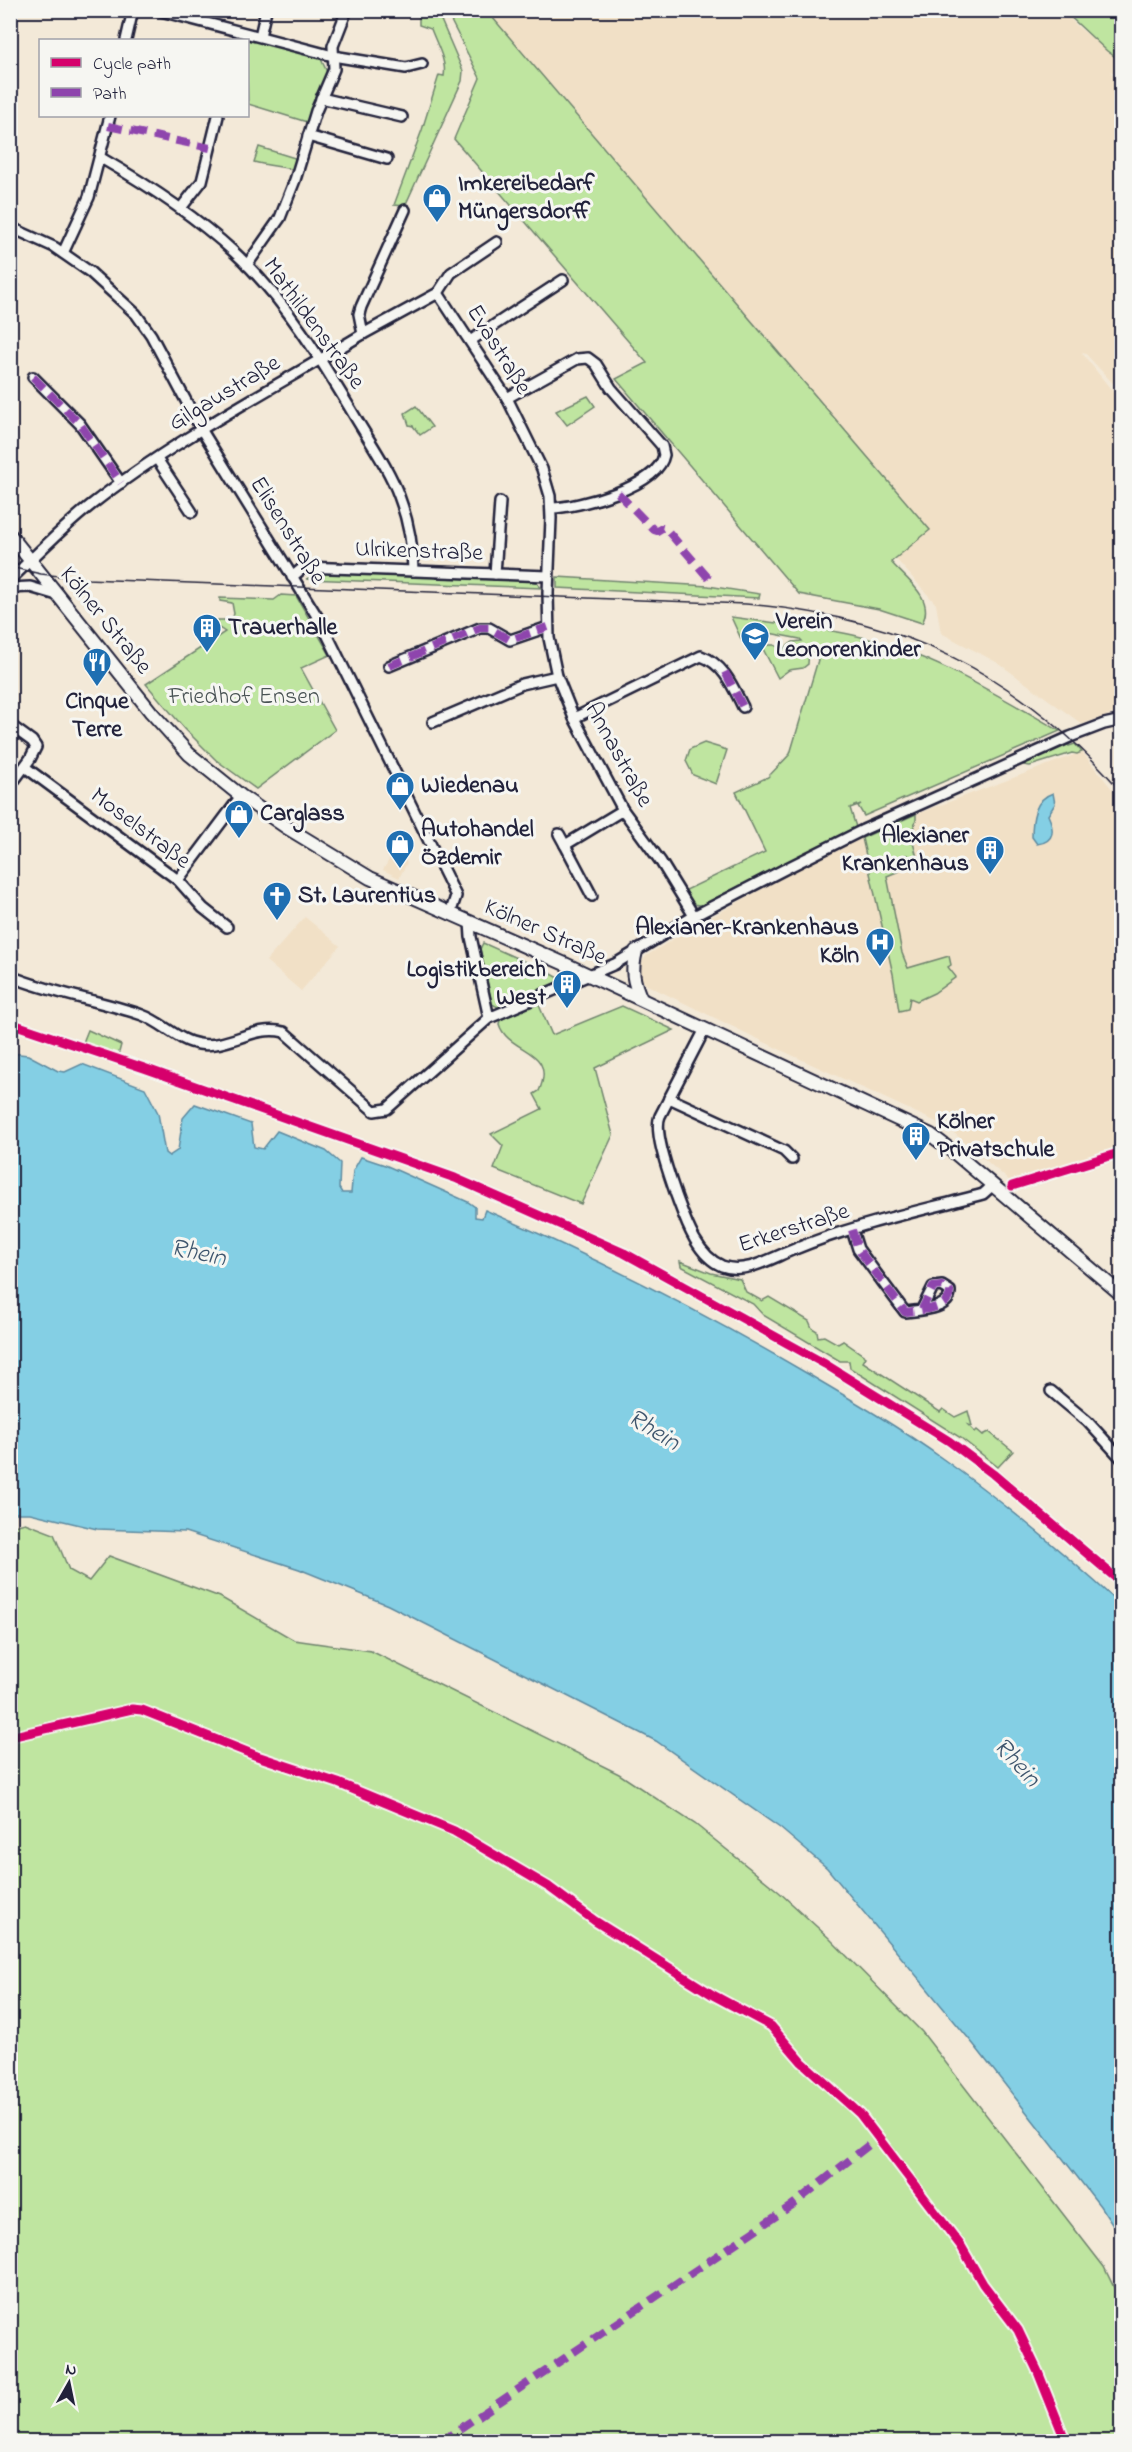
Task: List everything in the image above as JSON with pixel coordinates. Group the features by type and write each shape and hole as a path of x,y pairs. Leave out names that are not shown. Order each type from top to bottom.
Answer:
{"main road":[{"name":"Kölner Straße","path":"10,535 151,712 189,754 241,796 329,855 370,878 591,976 704,1031 932,1135 1122,1295"},
{"path":"636,951 632,978 641,999"}],"street":[{"path":"126,39 133,10"},
{"path":"157,10 333,56 406,68 422,64"},
{"path":"260,36 266,10"},
{"path":"247,265 280,218 333,69 333,46 347,10"},
{"path":"236,39 238,30"},
{"path":"321,98 402,117"},
{"path":"63,253 89,197 101,158 110,117"},
{"path":"181,208 202,181 218,117"},
{"path":"308,136 387,159"},
{"name":"Mathildenstraße","path":"101,158 181,208 247,265 277,299 321,359 389,472 399,494 410,534 413,571"},
{"path":"363,334 359,314 361,307 405,210"},
{"name":"Elisenstraße","path":"10,227 63,253 90,272 136,314 151,335 201,429 323,626 456,896 450,914"},
{"path":"438,293 451,273 497,242"},
{"path":"470,341 563,280"},
{"name":"Evastraße","path":"363,334 438,293 507,398 542,469 551,508 548,597"},
{"name":"Gilgaustraße","path":"10,580 91,505 121,483 201,429 363,334"},
{"path":"507,398 577,359 588,358 596,364 609,385 658,441 664,454 663,460 651,473 618,493 585,504 551,508"},
{"path":"33,376 80,424 121,483"},
{"path":"157,459 192,512"},
{"path":"495,574 500,502"},
{"name":"Ulrikenstraße","path":"292,577 304,567 549,576"},
{"path":"10,588 30,587 59,596"},
{"name":"Annastraße","path":"548,597 548,627 557,676 574,718 623,810 661,862 694,916"},
{"path":"388,666 480,628 489,628 510,640 548,627"},
{"path":"574,718 701,656 709,659 725,672 743,707"},
{"path":"433,722 522,684 557,676"},
{"path":"10,976 43,988 145,1016 184,1039 200,1044 227,1042 274,1029 284,1032 374,1111 387,1109 489,1018 591,976 694,916 862,830 1074,735 1122,720"},
{"path":"10,725 32,741 36,747 25,767 10,786"},
{"name":"Moselstraße","path":"25,767 178,880 203,908 227,927"},
{"path":"178,880 241,796"},
{"path":"565,845 623,810"},
{"path":"559,834 592,896"},
{"path":"470,922 471,937 489,1018"},
{"name":"Erkerstraße","path":"704,1031 669,1098 657,1128 676,1196 699,1247 709,1258 722,1266 739,1269 754,1266 822,1237 983,1194 992,1186"},
{"path":"669,1098 784,1151 792,1159"},
{"path":"852,1230 858,1249 905,1312 922,1309"},
{"path":"1051,1391 1088,1422 1122,1459"}],"shaded area":[{"path":"487,11 1063,11 1078,27 1121,60 1121,76 1110,71 1122,87 1121,392 1084,352 1082,353 1121,402 1121,711 1082,724 998,663 941,633 936,604 895,558 930,529"},
{"name":"Alexianer-Krankenhaus Köln","path":"1082,752 1121,800 1121,1149 1011,1182 947,1127 647,985 640,978 639,966 646,956 688,930 858,836"},
{"path":"397,846 407,863 399,878 383,870"},
{"path":"305,917 340,946 301,991 266,961"}],"green space":[{"path":"423,11 437,11 463,71 462,81 405,206 394,205 422,130 439,75 444,76 445,70 443,58 431,29 419,25 419,14 424,13"},
{"path":"446,11 487,11 930,530 891,562 922,597 925,614 922,623 879,609 799,594 616,379 647,363 454,139 480,78"},
{"path":"1064,11 1121,11 1121,61 1107,51"},
{"path":"248,39 321,59 327,72 307,122 249,104"},
{"path":"259,147 298,159 295,170 254,162"},
{"path":"588,396 595,406 567,425 556,411"},
{"path":"416,406 432,427 420,435 413,426 409,425 405,413"},
{"path":"322,573 531,581 537,583 541,588 306,579"},
{"path":"557,577 708,586 760,594 759,598 557,588"},
{"name":"Friedhof Ensen","path":"281,595 296,596 330,655 301,668 335,730 256,789 216,760 185,729 146,684 225,632 216,626 218,620 231,620 234,614 232,603 220,601 220,598 274,600"},
{"path":"731,617 823,629 881,642 960,675 1060,731 864,816 858,806 861,804 850,808 856,827 702,905 696,904 684,891 765,852 736,792 768,777 790,754 818,660 809,649 808,664 803,668 789,670 778,678 761,645 774,645 783,649 793,642 802,641 764,632 742,641"},
{"path":"1068,742 1069,746 1075,744 1082,752 1030,766 1024,765 1024,762"},
{"path":"704,743 727,750 716,784 693,775 686,761 690,749"},
{"path":"916,814 911,835 918,861 911,864 907,855 893,859 899,871 887,876 902,953 908,968 949,956 951,965 948,967 956,977 934,993 917,1001 910,998 908,1009 899,1011 893,974 862,838"},
{"path":"483,943 550,973 559,978 559,981 498,1007 492,1004 480,949"},
{"path":"538,1003 552,1035 622,1006 674,1030 595,1068 613,1135 581,1204 494,1169 503,1146 491,1134 542,1109 534,1094 539,1091 543,1077 542,1067 537,1059 504,1034 499,1024 500,1020"},
{"path":"88,1030 121,1045 118,1056 82,1045"},
{"path":"680,1261 711,1273 740,1279 746,1292 762,1301 769,1297 809,1321 812,1328 817,1331 818,1337 824,1336 838,1344 843,1341 866,1357 863,1362 940,1412 943,1409 955,1417 968,1411 972,1426 968,1425 975,1432 977,1430 983,1435 989,1432 1013,1451 998,1467 961,1438 850,1368 849,1361 840,1361 763,1315 753,1304 681,1266"},
{"path":"25,1523 54,1534 69,1570 89,1581 109,1556 220,1597 294,1640 371,1651 619,1774 695,1824 779,1892 829,1938 922,2032 1104,2267 1121,2302 1121,2441 11,2441 10,1527"}],"water":[{"path":"1053,793 1055,804 1048,815 1052,834 1048,840 1037,844 1032,837 1035,811 1042,800"},
{"name":"Rhein","path":"11,1053 28,1055 58,1071 65,1072 82,1064 145,1088 158,1113 165,1153 169,1156 178,1150 183,1118 195,1104 251,1124 254,1147 263,1149 277,1131 326,1151 340,1163 339,1188 342,1193 351,1193 353,1171 361,1157 385,1165 468,1202 475,1207 475,1217 482,1218 485,1210 609,1267 769,1351 910,1436 1012,1511 1121,1605 1121,2238 1100,2206 974,2045 827,1868 780,1828 656,1741 388,1605 299,1569 185,1532 97,1529 30,1513 11,1513"}],"tram line":[{"path":"10,567 41,574 86,579 746,604 803,611 856,622 907,638 954,658 999,683 1041,714 1082,750 1122,792"}],"marked path":[{"path":"108,126 210,148"},
{"path":"33,377 80,424 121,483"},
{"path":"618,493 654,530 666,529 711,581"},
{"path":"389,666 480,628 489,628 510,640 548,627"},
{"path":"725,672 743,707"},
{"path":"852,1230 858,1249 905,1312 933,1308 940,1305 949,1297 950,1291 942,1286 933,1287 922,1309"},
{"path":"440,2442 791,2206 879,2137"}],"cycle path":[{"path":"10,1023 455,1178 624,1253 825,1364 949,1441 993,1474 1122,1583"},
{"path":"1012,1186 1122,1152"},
{"path":"10,1737 132,1709 142,1710 257,1756 338,1783 454,1831 549,1887 595,1921 713,1995 771,2026 802,2062 860,2114 961,2246 983,2284 1018,2330 1038,2372 1066,2442"}],"place":[{"name":"Imkereibedarf Müngersdorff","path":"437,224"},
{"name":"Trauerhalle","path":"207,654"},
{"name":"Verein Leonorenkinder","path":"755,662"},
{"name":"Cinque Terre","path":"97,688"},
{"name":"Wiedenau","path":"400,812"},
{"name":"Carglass","path":"239,840"},
{"name":"Autohandel Özdemir","path":"400,870"},
{"name":"Alexianer Krankenhaus","path":"990,876"},
{"name":"St. Laurentius","path":"277,922"},
{"name":"Alexianer-Krankenhaus Köln","path":"880,968"},
{"name":"Logistikbereich West","path":"567,1010"},
{"name":"Kölner Privatschule","path":"916,1162"}]}
